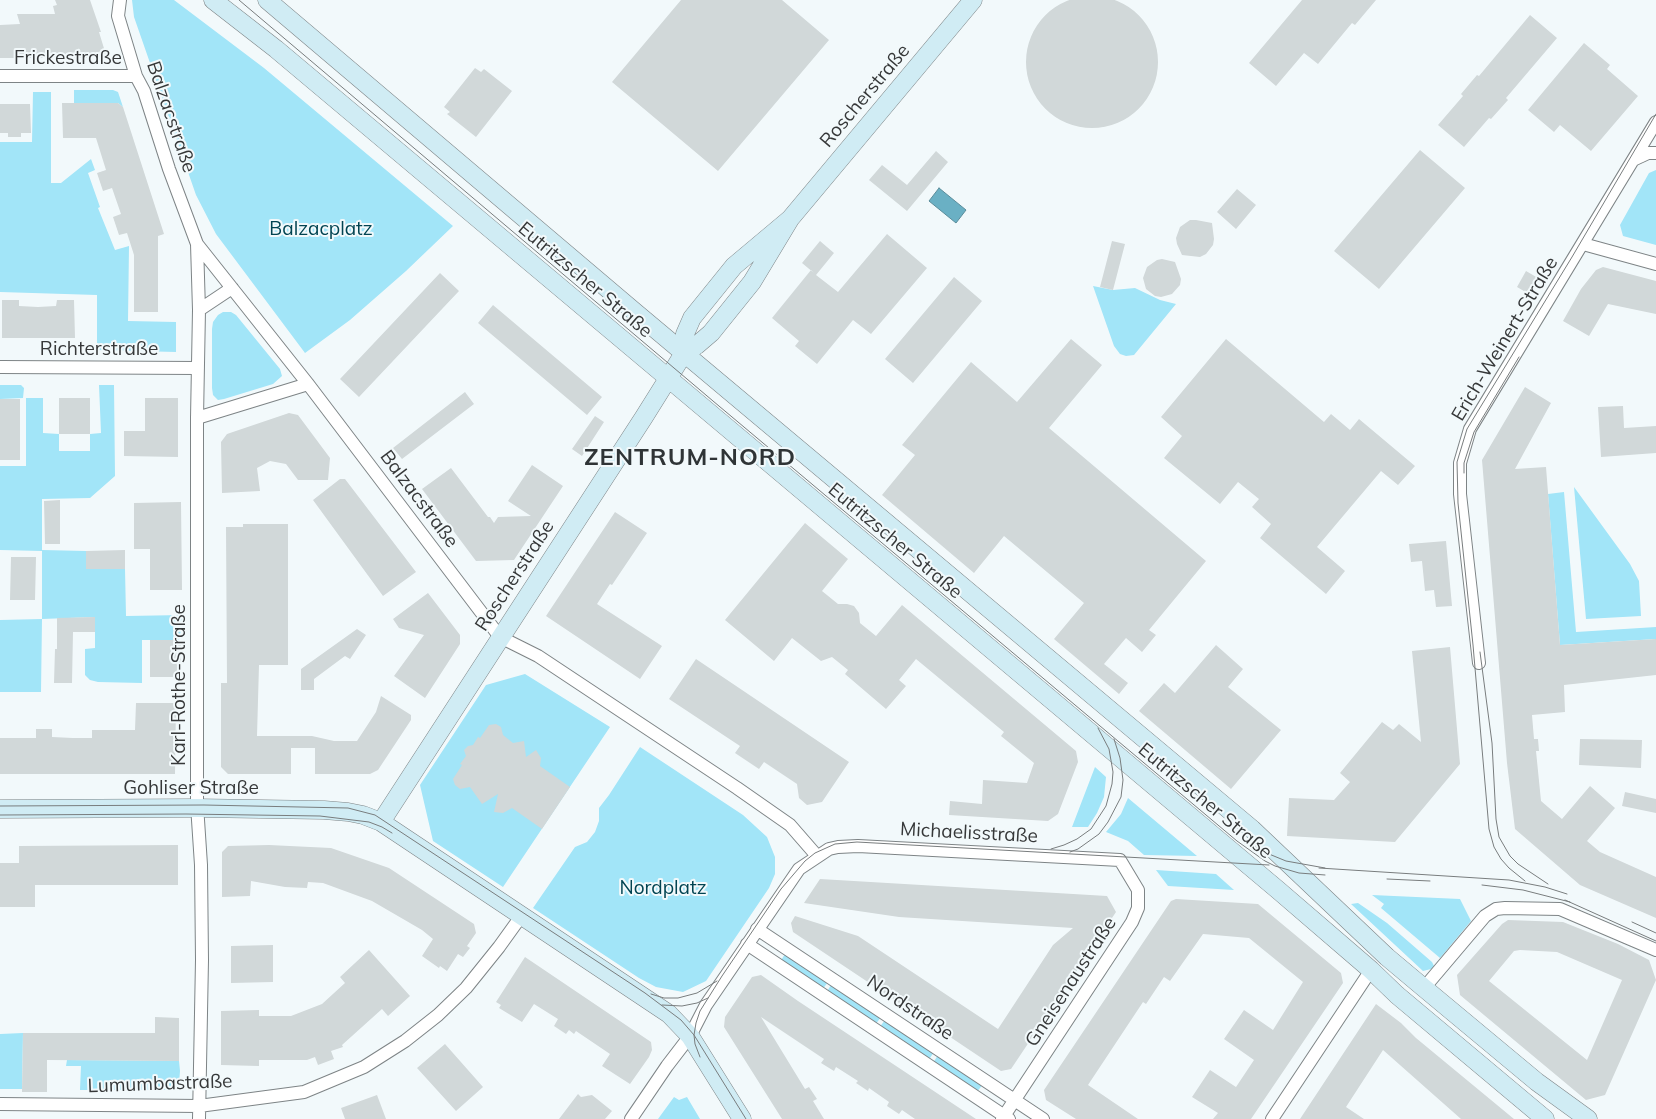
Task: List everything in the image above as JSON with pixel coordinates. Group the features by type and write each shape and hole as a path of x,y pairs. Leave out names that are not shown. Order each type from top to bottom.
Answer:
{"main road":[{"name":"Eutritzscher Straße","path":"213,0 276,49 668,378 1371,970 1397,995 1545,1119"},
{"name":"Eutritzscher Straße","path":"267,0 684,353 1252,829 1387,957 1537,1082 1588,1119"},
{"name":"Roscherstraße","path":"380,822 684,353 697,345 710,333 752,282 790,219 973,0"},
{"name":"Roscherstraße","path":"684,353 685,334 692,318 734,266 790,219"},
{"name":"Gohliser Straße","path":"0,809 198,808 348,812 380,822"},
{"path":"380,822 669,1014 690,1036 742,1119"}],"street":[{"name":"Balzacstraße","path":"120,0 118,16 136,76 144,91 169,169 197,244 308,384 500,637"},
{"name":"Frickestraße","path":"0,76 136,76"},
{"name":"Erich-Weinert-Straße","path":"1479,663 1463,520 1460,463 1470,429 1656,122"},
{"path":"1633,160 1648,153 1656,153"},
{"name":"Balzacstraße","path":"197,244 199,310"},
{"path":"1583,244 1656,264"},
{"path":"199,310 232,288"},
{"name":"Karl-Rothe-Straße","path":"199,310 198,808 202,865 199,1119"},
{"name":"Richterstraße","path":"0,367 198,368"},
{"path":"198,418 308,384"},
{"path":"500,637 534,654 636,720 790,825 817,856 799,869 706,1005 690,1036 631,1119"},
{"name":"Michaelisstraße","path":"817,856 838,847 858,846 1120,860"},
{"name":"Gneisenaustraße","path":"1005,1118 1132,922 1138,908 1138,890 1120,860"},
{"path":"1424,988 1484,916 1496,909 1560,909 1656,950"},
{"name":"Lumumbastraße","path":"0,1104 199,1106 304,1092 364,1067 405,1041 438,1015 466,988 522,915"},
{"name":"Nordstraße","path":"757,929 1043,1119"},
{"name":"Nordstraße","path":"746,944 1005,1118"},
{"path":"1272,1119 1371,970"}],"green space":[{"name":"Balzacplatz","path":"132,0 174,0 264,68 453,226 406,271 350,320 305,353 216,234 196,195 134,17"},
{"path":"74,90 113,90 118,92 123,107 118,103 74,103"},
{"path":"33,92 51,92 51,183 61,183 91,159 95,170 88,173 100,207 98,208 115,250 129,246 128,321 176,322 176,352 97,350 97,295 0,292 0,142 32,142"},
{"path":"1656,170 1656,245 1623,236 1620,225 1649,173"},
{"path":"1093,286 1113,290 1135,288 1160,300 1176,304 1134,355 1126,356 1120,354 1114,346"},
{"path":"223,312 231,312 236,315 280,369 282,376 273,384 218,400 213,395 212,388 212,329 213,322"},
{"path":"0,385 21,385 24,388 23,398 0,399"},
{"path":"99,385 114,385 115,476 90,498 42,499 42,550 86,551 86,569 125,569 126,616 184,615 179,640 142,640 142,683 98,682 90,680 85,675 85,649 95,648 95,617 42,619 42,551 0,550 0,466 26,466 26,398 43,398 43,433 59,434 59,451 90,451 90,434 101,433"},
{"path":"1574,487 1630,564 1639,581 1641,616 1586,619"},
{"path":"1564,492 1576,632 1656,627 1656,639 1560,645 1548,494"},
{"path":"42,619 41,692 0,692 0,620"},
{"path":"525,674 610,727 503,887 433,841 420,785 486,685"},
{"name":"Nordplatz","path":"640,747 743,815 767,837 775,857 775,874 769,888 706,981 683,992 656,987 639,978 533,908 575,847 587,842 595,832 599,821 599,808"},
{"path":"1095,767 1106,777 1104,797 1088,827 1072,827"},
{"path":"1128,798 1197,856 1144,855 1128,841 1106,832 1121,814"},
{"path":"1156,870 1216,874 1234,890 1168,886"},
{"path":"1372,895 1460,899 1471,921 1440,958 1381,908 1384,904"},
{"path":"1358,903 1387,923 1432,962 1434,966 1423,971 1351,904"},
{"path":"785,954 828,982 822,990 780,962"},
{"path":"831,985 881,1017 875,1025 826,993"},
{"path":"885,1020 934,1052 928,1061 879,1028"},
{"path":"23,1033 22,1089 0,1089 0,1034"},
{"path":"938,1055 983,1084 977,1092 933,1063"},
{"path":"67,1060 179,1061 179,1083 171,1090 80,1090 81,1066 66,1066"},
{"path":"674,1097 679,1100 687,1097 700,1119 658,1119"}],"shaded area":[{"path":"939,188 966,210 956,223 929,201"}],"building":[{"path":"1092,-4 1105,-3 1117,1 1139,15 1153,37 1157,49 1157,75 1153,87 1139,109 1117,123 1105,127 1092,128 1079,127 1067,123 1045,109 1031,87 1027,75 1026,62 1027,49 1031,37 1045,15 1067,1 1079,-3"},
{"path":"55,0 90,0 101,32 99,32 106,55 86,58 0,58 0,25 20,24 17,14 55,14 53,6 57,5"},
{"path":"681,0 782,0 829,40 718,171 612,82"},
{"path":"1302,0 1376,0 1355,25 1352,23 1318,64 1304,53 1276,86 1249,63"},
{"path":"1530,15 1557,38 1506,98 1508,100 1491,119 1489,118 1464,147 1438,125 1463,96 1461,94 1477,75 1479,76"},
{"path":"1584,43 1610,65 1607,69 1638,96 1591,151 1560,125 1554,132 1528,110"},
{"path":"475,68 481,72 484,69 512,91 476,137 447,114 450,112 444,107"},
{"path":"62,103 118,103 123,107 164,234 158,236 158,312 134,312 134,255 127,233 119,235 113,217 121,214 112,188 103,191 97,173 106,170 96,138 63,138"},
{"path":"0,104 30,104 31,133 21,133 21,137 8,137 8,133 0,133"},
{"path":"1420,150 1465,188 1379,289 1334,251"},
{"path":"936,151 948,162 907,211 869,180 882,165 907,185"},
{"path":"1237,189 1256,205 1236,229 1217,212"},
{"path":"1190,220 1212,223 1213,245 1206,254 1200,257 1182,255 1177,244 1176,238 1180,227"},
{"path":"887,234 927,268 871,334 853,320 817,364 795,346 799,341 772,318 811,270 802,263 820,241 834,253 816,275 838,292"},
{"path":"1112,241 1125,244 1113,290 1100,287"},
{"path":"1162,259 1175,262 1181,279 1180,285 1172,294 1161,297 1155,296 1146,289 1143,278 1147,267"},
{"path":"1603,267 1656,281 1656,314 1608,304 1589,336 1563,321 1581,289 1596,270"},
{"path":"1526,271 1538,278 1529,294 1517,287"},
{"path":"440,273 459,291 359,397 340,379"},
{"path":"954,277 982,301 913,383 885,359"},
{"path":"2,300 19,300 19,306 38,307 56,306 57,300 74,300 75,338 2,338"},
{"path":"493,305 602,397 587,415 478,323"},
{"path":"1071,339 1102,365 1049,428 1206,561 1149,630 1156,635 1142,652 1126,638 1104,664 1128,683 1119,694 1054,639 1084,603 1004,536 974,573 882,495 915,455 902,445 971,362 1017,402"},
{"path":"1226,339 1324,422 1331,414 1350,430 1359,419 1415,466 1398,485 1381,471 1317,547 1345,571 1326,594 1260,538 1271,524 1252,507 1259,499 1238,482 1220,504 1164,458 1182,436 1161,417"},
{"path":"1525,387 1551,403 1515,469 1546,467 1560,645 1656,639 1656,675 1564,685 1565,712 1532,715 1534,739 1538,739 1539,751 1536,751 1541,801 1562,819 1590,786 1615,808 1587,841 1600,852 1656,877 1656,918 1580,885 1515,829 1507,763 1482,460"},
{"path":"465,392 474,404 402,459 393,448"},
{"path":"59,398 90,398 90,434 59,434"},
{"path":"145,398 178,398 178,457 124,456 124,431 145,431"},
{"path":"0,399 20,399 20,460 0,460"},
{"path":"1623,406 1624,428 1656,426 1656,453 1601,457 1598,407"},
{"path":"289,413 298,415 330,458 328,480 298,480 286,464 270,461 257,468 260,491 222,493 221,442 227,434"},
{"path":"595,416 604,422 582,456 572,449"},
{"path":"532,465 563,486 514,560 476,561 422,489 451,468 494,523 498,517 531,516 508,501"},
{"path":"340,479 345,479 416,572 383,596 313,500"},
{"path":"60,500 60,544 45,544 44,501"},
{"path":"181,502 182,590 150,590 150,549 134,549 134,503"},
{"path":"615,512 647,533 597,604 662,646 640,679 546,616"},
{"path":"805,523 848,559 822,591 838,604 854,606 859,613 860,623 876,636 902,605 1076,751 1078,762 1058,814 1048,821 949,815 950,801 982,804 983,780 1027,783 1034,763 1001,736 1004,732 916,659 899,680 906,686 886,709 845,674 848,670 832,657 821,661 792,638 774,661 725,620"},
{"path":"243,524 288,524 288,665 259,665 257,736 312,736 334,741 357,741 376,712 381,696 411,715 411,720 378,770 370,774 315,774 315,748 291,748 291,774 228,774 221,767 221,683 227,683 226,527 243,527"},
{"path":"1446,541 1452,606 1436,607 1434,590 1425,591 1422,561 1411,562 1409,544"},
{"path":"125,550 125,569 86,569 86,551"},
{"path":"11,557 36,557 35,600 10,600"},
{"path":"428,593 460,635 460,644 425,698 394,676 424,635 399,628 393,619"},
{"path":"95,617 95,632 73,632 72,683 54,683 57,618"},
{"path":"357,629 366,635 350,659 345,656 314,679 314,690 301,690 301,669"},
{"path":"150,640 181,640 181,677 150,677"},
{"path":"1216,645 1243,669 1228,687 1281,730 1231,789 1139,711 1164,683 1175,693"},
{"path":"1450,647 1460,764 1395,842 1287,836 1289,798 1334,800 1350,782 1340,773 1382,722 1393,730 1399,724 1421,742 1412,651"},
{"path":"696,659 849,762 822,802 807,805 799,798 797,784 764,762 759,769 735,753 740,746 669,699"},
{"path":"136,703 176,703 175,774 0,774 0,738 36,738 36,729 52,729 52,737 73,738 92,738 92,730 135,730"},
{"path":"496,724 501,727 503,735 513,743 524,741 526,757 536,750 541,758 540,766 570,787 542,829 512,808 503,813 494,812 498,794 482,804 470,787 460,789 455,785 453,779 466,756 464,750 468,746 473,745 478,737 480,738 489,725"},
{"path":"1580,739 1642,740 1641,768 1579,765"},
{"path":"1625,792 1656,799 1656,813 1622,806"},
{"path":"178,845 178,885 35,885 35,907 0,907 0,863 19,863 19,846"},
{"path":"269,845 331,848 389,868 474,924 476,933 467,946 470,948 463,957 458,954 447,971 440,966 439,968 422,956 433,939 422,930 372,901 323,883 308,882 307,888 285,887 251,881 250,896 222,897 222,852 228,846"},
{"path":"820,879 1107,896 1116,912 1011,1069 1001,1071 793,932 791,923 795,916 858,936 998,1029 1053,945 1073,928 899,917 804,903"},
{"path":"1176,899 1258,904 1341,973 1343,983 1251,1119 1213,1119 1218,1113 1192,1097 1210,1070 1236,1087 1254,1060 1224,1039 1244,1010 1273,1030 1303,982 1249,938 1203,934 1170,981 1164,977 1146,1004 1143,1002 1088,1085 1138,1119 1076,1119 1046,1100 1044,1090 1171,901"},
{"path":"1508,920 1563,922 1618,944 1649,960 1656,980 1605,1095 1586,1100 1460,995 1457,975 1502,924","holes":["1514,951 1557,952 1622,980 1587,1060 1489,981"]},
{"path":"273,945 273,982 231,983 231,946"},
{"path":"369,950 410,996 388,1016 382,1009 342,1045 343,1047 331,1051 334,1059 318,1065 315,1057 307,1060 259,1060 259,1066 221,1065 221,1011 259,1010 259,1016 291,1016 322,1004 345,983 340,977"},
{"path":"525,957 651,1042 652,1050 649,1057 630,1084 602,1066 610,1054 576,1031 574,1034 569,1030 566,1034 554,1026 558,1019 534,1004 522,1022 499,1008 501,1005 496,1002"},
{"path":"761,975 976,1119 915,1119 902,1110 899,1114 887,1106 889,1102 869,1088 868,1091 856,1083 858,1081 836,1067 834,1071 821,1063 824,1059 761,1017 805,1089 809,1087 817,1099 813,1101 824,1119 782,1119 724,1027 725,1017 752,977"},
{"path":"1376,1004 1514,1119 1461,1119 1383,1050 1346,1107 1364,1119 1300,1119"},
{"path":"155,1017 179,1018 179,1061 47,1060 47,1092 22,1092 23,1033 155,1033"},
{"path":"445,1044 483,1087 456,1111 417,1068"},
{"path":"578,1094 581,1097 592,1095 612,1111 605,1119 559,1119"},
{"path":"377,1095 386,1119 345,1119 341,1108"}],"tram line":[{"path":"239,0 1237,841 1275,866 1299,873 1325,875"},
{"path":"1525,881 1501,859 1494,847 1489,829 1458,503 1457,462 1467,429 1572,257 1656,114"},
{"path":"1464,473 1464,463 1474,432 1519,357"},
{"path":"1480,652 1492,743 1496,819 1499,837 1510,856 1518,864 1548,884"},
{"path":"1051,849 1077,839 1091,829 1106,806 1113,772 1109,749 1098,728"},
{"path":"1070,852 1078,849 1099,834 1108,822 1121,797 1123,780 1120,758 1114,739"},
{"path":"0,806 204,805 348,808 375,815 645,993 681,1020 694,1035 746,1119"},
{"path":"0,815 186,814 320,816 369,822 392,833"},
{"path":"700,1057 695,1044 696,1023 700,1011 722,976 781,889 805,861 815,853 835,844 857,842 1269,865"},
{"path":"1254,846 1286,861 1325,868"},
{"path":"1319,868 1509,880 1545,887 1567,894"},
{"path":"1387,879 1430,881"},
{"path":"1482,885 1523,890 1570,902"},
{"path":"1565,900 1656,941"},
{"path":"1632,922 1656,933"},
{"path":"651,994 664,998 678,998 697,993 717,981"},
{"path":"662,1005 682,1006 697,1003 708,998"}],"district":[{"name":"ZENTRUM-NORD","path":"690,458"}]}
